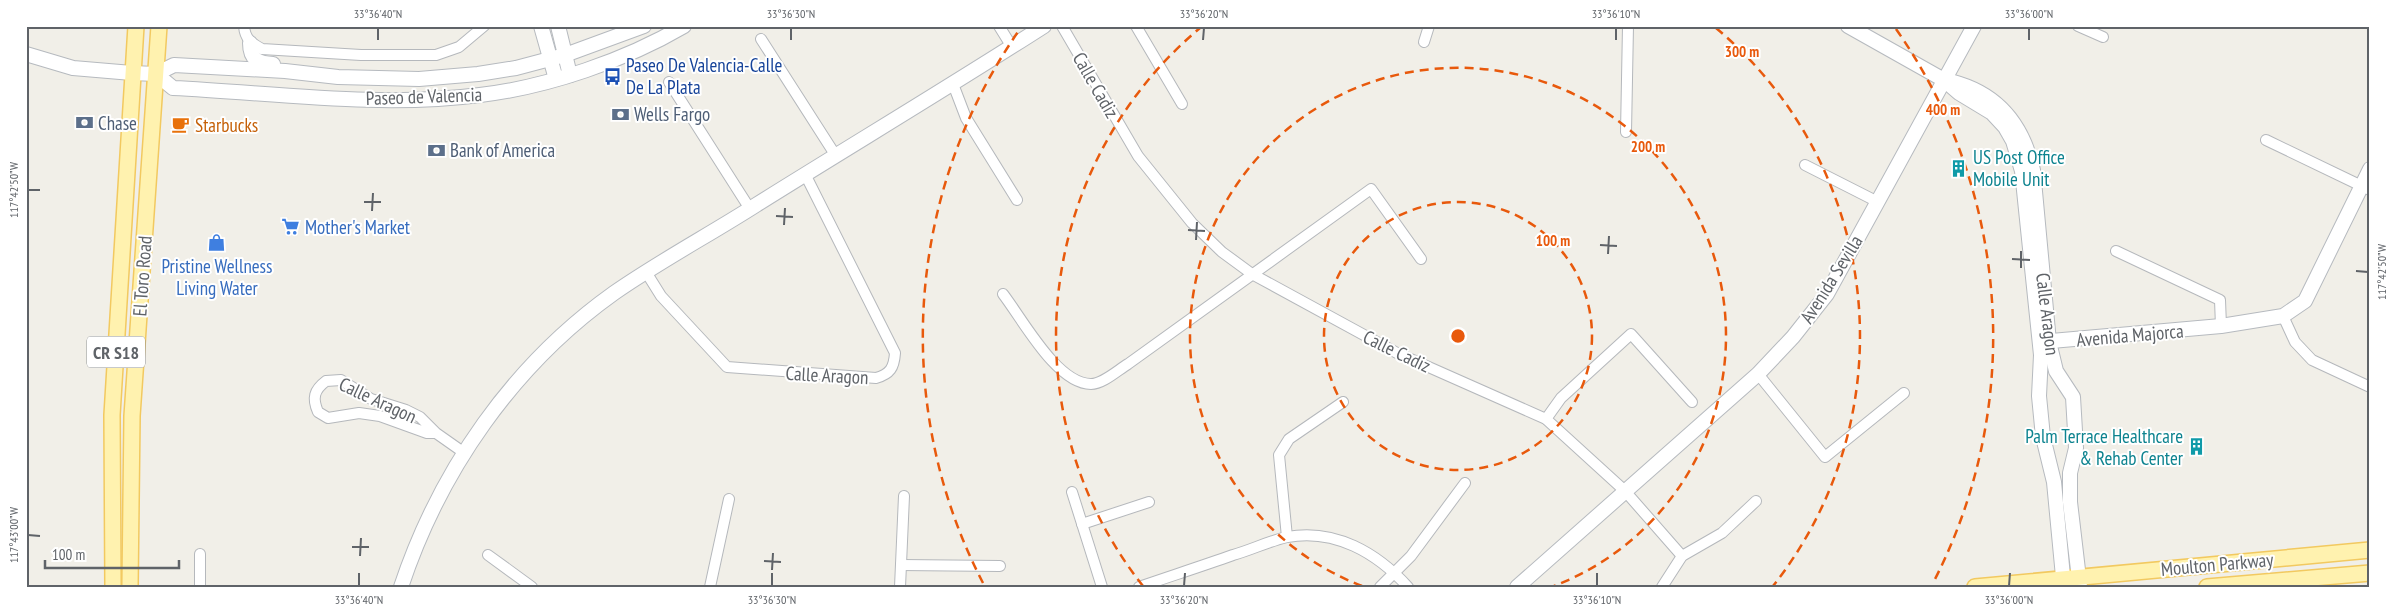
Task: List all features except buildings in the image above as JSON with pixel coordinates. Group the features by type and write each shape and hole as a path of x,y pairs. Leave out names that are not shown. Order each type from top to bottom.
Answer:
{"main road":[{"name":"El Toro Road","path":"113,587 112,415 122,281 136,26"},
{"name":"El Toro Road","path":"130,587 132,416 159,26"},
{"name":"Moulton Parkway","path":"1975,587 2071,582 2370,550"},
{"name":"Moulton Parkway","path":"2206,587 2370,573"}],"street":[{"path":"247,35 262,49 361,56 422,56 436,55 460,47 484,26"},
{"path":"541,26 556,79"},
{"path":"558,26 570,75"},
{"name":"Paseo de Valencia","path":"26,54 73,68 132,73 156,74 174,65 302,73 347,78 418,79 478,74 551,60 644,26"},
{"name":"Paseo de Valencia","path":"156,74 173,88 361,99 481,96 570,75 659,41 684,26"},
{"path":"999,26 1012,47"},
{"path":"401,587 432,508 463,452 499,402 534,362 582,318 646,272 1044,26"},
{"name":"Calle Cadiz","path":"1062,26 1138,156 1192,223 1222,252 1252,274 1397,353 1546,419 1625,491"},
{"path":"1136,26 1182,104"},
{"path":"1424,42 1429,26"},
{"path":"1626,132 1628,26"},
{"name":"Calle Aragon","path":"1848,26 1944,80 1964,84 1996,103 2016,126 2026,146 2033,170 2044,342 2039,396 2043,437 2054,482 2071,582"},
{"name":"Avenida Sevilla","path":"1517,587 1758,374 1793,337 1827,294 1974,26"},
{"path":"2078,26 2103,37"},
{"path":"233,69 240,61 245,50 247,35"},
{"path":"247,35 250,51 258,63 293,68 302,73"},
{"path":"762,39 836,156"},
{"path":"669,82 750,209"},
{"path":"952,84 966,118 1017,200"},
{"path":"2266,140 2366,188"},
{"path":"1805,165 1878,202"},
{"name":"Avenida Majorca","path":"2044,342 2220,326 2283,316 2305,301 2366,188 2370,168"},
{"name":"Calle Aragon","path":"646,272 661,296 727,367 876,378 887,375 894,365 895,353 806,174"},
{"path":"1004,294 1056,367 1075,381 1093,384 1128,364 1371,189 1421,259"},
{"path":"2116,251 2220,300 2220,326"},
{"path":"2283,316 2295,342 2312,360 2370,386"},
{"path":"1546,419 1561,398 1631,334 1692,402"},
{"name":"Calle Aragon","path":"2044,342 2056,371 2073,397 2076,448 2070,473 2071,582"},
{"path":"1758,374 1825,457 1904,393"},
{"name":"Calle Aragon","path":"436,433 427,432 380,416 359,412 328,418 318,412 314,399 315,392 326,381 341,380 371,399 406,410 420,417 436,433 463,452"},
{"path":"1287,537 1279,455 1289,440 1342,402"},
{"path":"1380,587 1411,556 1465,484"},
{"path":"1625,491 1682,556"},
{"path":"1072,492 1102,587"},
{"path":"900,587 904,496"},
{"path":"710,587 729,498"},
{"path":"1662,587 1682,556 1722,533 1756,501"},
{"path":"1082,524 1149,502"},
{"path":"1139,587 1287,537 1316,536 1339,540 1369,552 1394,572 1408,587"},
{"path":"200,554 200,587"},
{"path":"488,555 532,587"},
{"path":"900,565 1000,566"}],"place":[{"name":"Paseo De Valencia-Calle De La Plata","path":"612,76"},
{"name":"Wells Fargo","path":"620,114"},
{"name":"Chase","path":"84,123"},
{"name":"Starbucks","path":"181,125"},
{"name":"Bank of America","path":"436,150"},
{"name":"US Post Office Mobile Unit","path":"1959,168"},
{"name":"Mother's Market","path":"291,227"},
{"name":"Pristine Wellness Living Water","path":"217,243"},
{"name":"Palm Terrace Healthcare & Rehab Center","path":"2197,447"}]}
